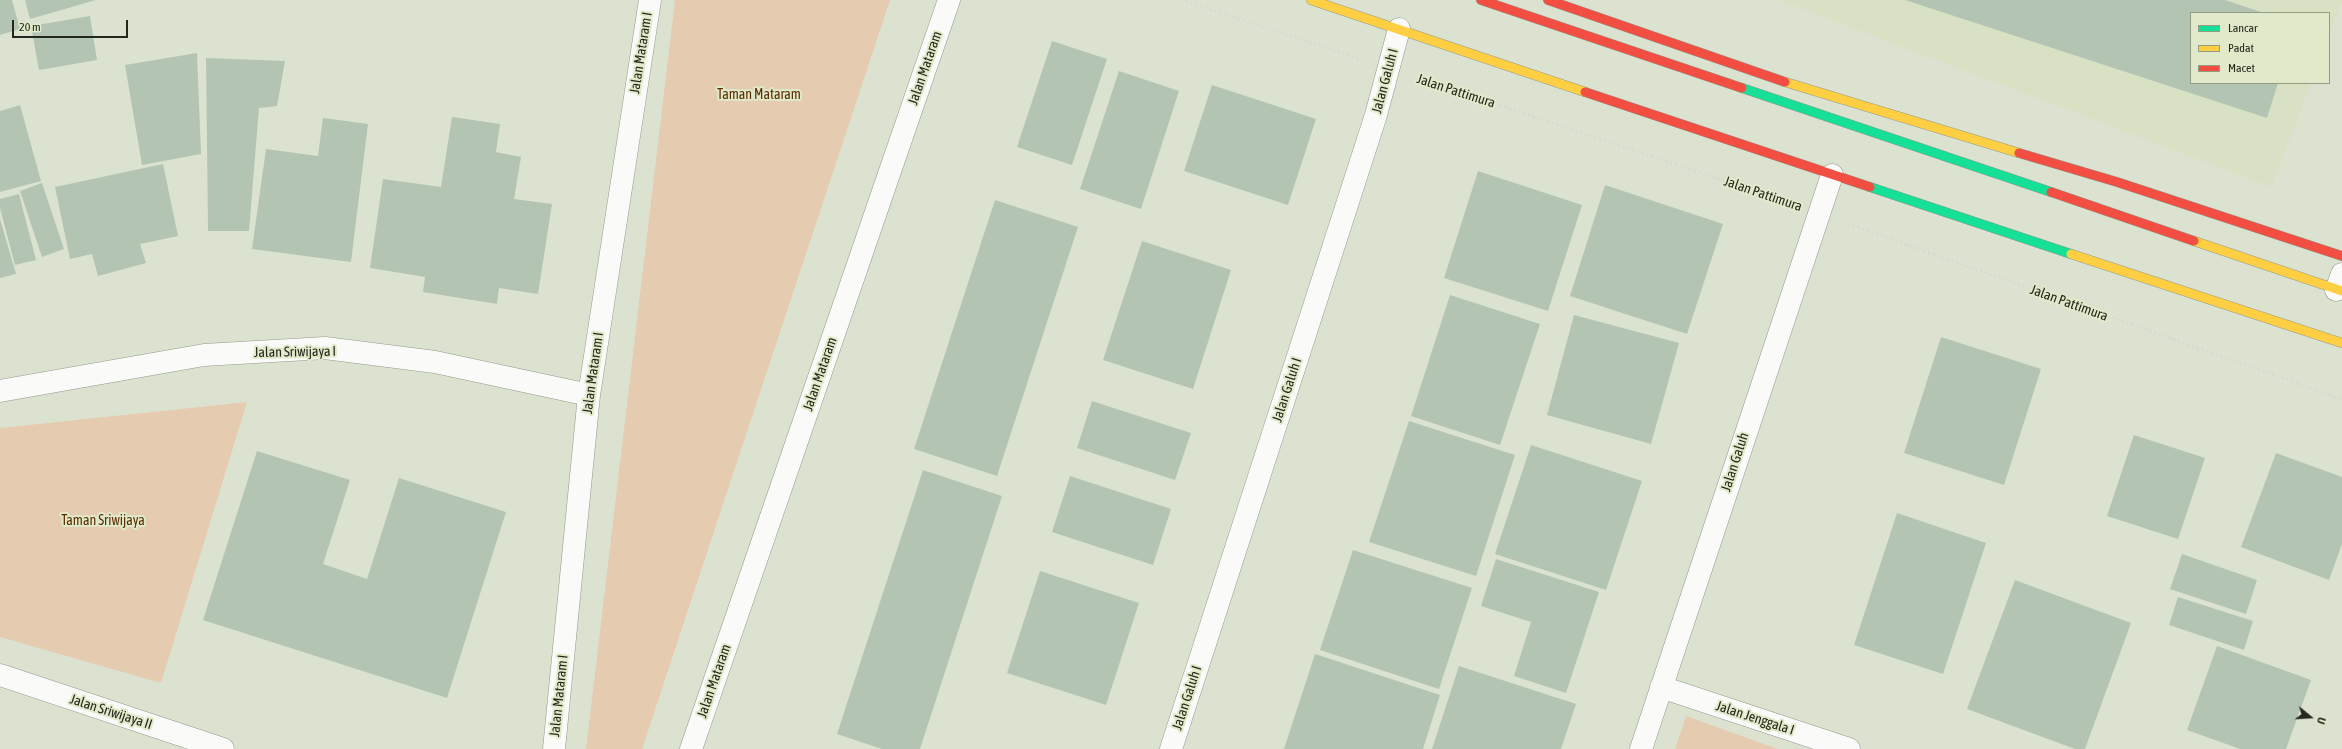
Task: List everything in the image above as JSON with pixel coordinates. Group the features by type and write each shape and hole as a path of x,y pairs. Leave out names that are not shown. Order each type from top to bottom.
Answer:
{"main road":[{"path":"1311,0 1832,175 2342,343"},
{"path":"1481,0 2340,285"},
{"path":"1548,0 1785,82 2117,182 2342,256"}],"street":[{"name":"Jalan Mataram I","path":"554,749 589,395 650,0"},
{"name":"Jalan Mataram","path":"691,749 949,0"},
{"name":"Jalan Galuh I","path":"1171,749 1371,130 1399,29"},
{"name":"Jalan Galuh","path":"1641,749 1832,175"},
{"name":"Jalan Sriwijaya I","path":"0,390 204,355 325,348 435,362 589,395"},
{"name":"Jalan Sriwijaya II","path":"0,675 223,749"},
{"name":"Jalan Jenggala I","path":"1661,687 1849,749"}],"path":[{"name":"Jalan Pattimura","path":"1181,0 1389,68 1819,214 2342,399"}],"shaded area":[{"path":"1779,0 2342,0 2330,32 2330,12 2190,12 2190,84 2311,84 2271,187"}],"green space":[{"name":"Taman Mataram","path":"675,0 890,0 642,749 586,749"},
{"name":"Taman Sriwijaya","path":"247,402 161,683 0,637 0,428"},
{"path":"1686,716 1778,749 1675,749"}],"building":[{"path":"0,0 12,0 20,29 0,35"},
{"path":"25,0 96,0 30,19"},
{"path":"1905,0 2225,0 2261,12 2190,12 2190,84 2278,84 2267,118"},
{"path":"90,16 97,60 39,70 31,26"},
{"path":"1052,41 1107,59 1072,165 1017,147"},
{"path":"197,53 201,154 142,165 125,65"},
{"path":"206,58 285,61 277,106 259,108 249,231 208,231"},
{"path":"1119,71 1179,91 1141,209 1080,189"},
{"path":"1212,85 1316,119 1288,205 1184,171"},
{"path":"20,105 41,181 0,192 0,111"},
{"path":"452,117 500,124 496,152 521,157 514,199 552,204 538,294 499,288 497,304 423,292 425,277 370,268 383,179 441,187"},
{"path":"323,118 368,124 351,262 252,249 266,149 318,156"},
{"path":"163,164 178,236 140,244 146,263 98,276 92,254 70,259 55,187"},
{"path":"1478,171 1582,205 1548,311 1444,278"},
{"path":"42,183 64,249 42,257 20,191"},
{"path":"1605,185 1723,224 1687,334 1570,296"},
{"path":"19,194 36,260 15,265 0,208 0,199"},
{"path":"995,200 1078,227 997,476 914,449"},
{"path":"0,219 16,274 0,278"},
{"path":"1142,241 1231,270 1193,389 1103,360"},
{"path":"1450,295 1540,324 1500,445 1411,416"},
{"path":"1574,315 1679,343 1651,444 1547,415"},
{"path":"1941,337 2041,369 2004,485 1904,453"},
{"path":"1092,401 1191,433 1175,480 1077,448"},
{"path":"1409,421 1515,455 1476,576 1369,542"},
{"path":"2134,435 2205,458 2178,539 2107,516"},
{"path":"1531,445 1642,481 1606,590 1495,554"},
{"path":"257,451 350,480 323,564 367,579 399,478 506,512 447,698 203,620"},
{"path":"2276,453 2342,477 2342,544 2329,580 2241,547"},
{"path":"923,470 1002,496 920,749 882,749 837,734"},
{"path":"1070,476 1171,509 1153,565 1052,532"},
{"path":"1897,513 1986,543 1943,674 1854,645"},
{"path":"1353,550 1472,588 1439,689 1320,650"},
{"path":"2182,554 2257,580 2246,614 2170,589"},
{"path":"1496,559 1599,592 1566,693 1514,676 1531,622 1481,606"},
{"path":"1040,571 1139,603 1106,705 1007,673"},
{"path":"2015,580 2131,623 2085,749 2075,749 1967,709"},
{"path":"2178,597 2253,621 2244,650 2169,625"},
{"path":"2217,646 2311,680 2286,749 2240,749 2187,730"},
{"path":"1315,654 1440,695 1423,749 1284,749"},
{"path":"1459,666 1576,704 1561,749 1432,749"}],"traffic: fast":[{"path":"1742,88 2051,192"},
{"path":"1870,187 2071,254"}],"traffic: slow":[{"path":"1311,0 1585,92"},
{"path":"1785,82 2019,153"},
{"path":"2194,241 2342,291"},
{"path":"2071,254 2342,343"}],"traffic: jam":[{"path":"1481,0 1742,88"},
{"path":"1548,0 1785,82"},
{"path":"1585,92 1870,187"},
{"path":"2019,153 2117,182 2342,256"},
{"path":"2051,192 2194,241"}]}
